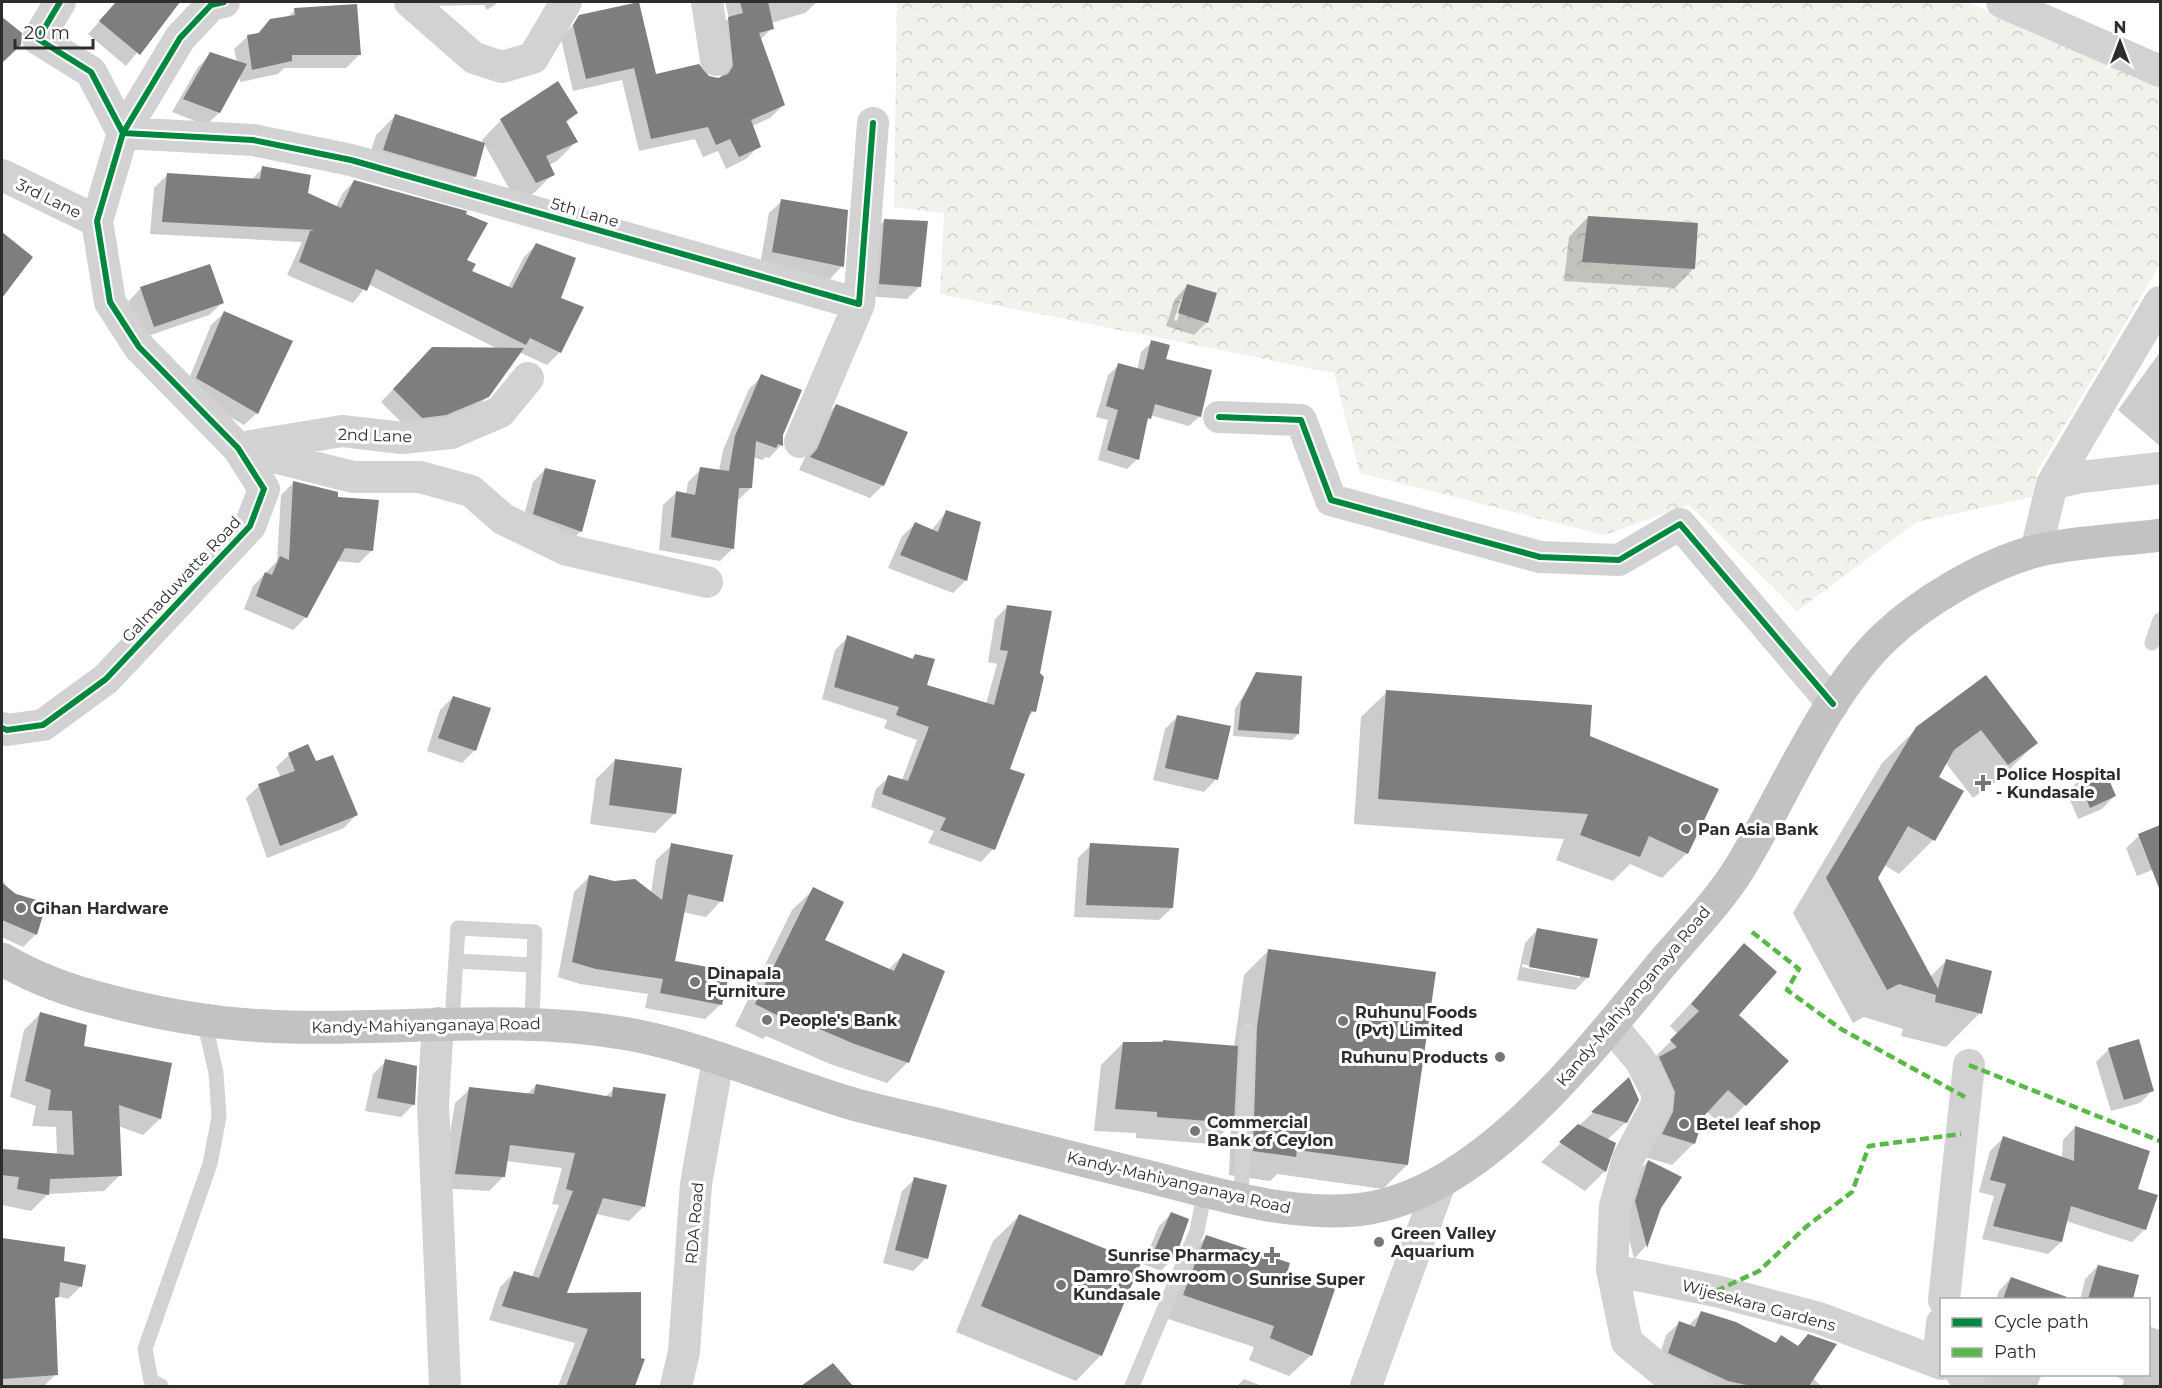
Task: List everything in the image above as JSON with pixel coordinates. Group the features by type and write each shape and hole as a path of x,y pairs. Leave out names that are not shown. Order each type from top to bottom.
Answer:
{"highway":[{"name":"Kandy-Mahiyanganaya Road","path":"2,959 23,972 77,993 137,1009 204,1020 287,1027 532,1022 654,1038 847,1102 1205,1190 1302,1210 1364,1210 1402,1201 1440,1183 1476,1161 1549,1094 1611,1025 1736,875 1833,704 1857,666 1888,634 1940,595 1991,569 2036,551 2160,535"}],"street":[{"path":"60,2 38,39 91,72 123,133"},
{"name":"Galmaduwatte Road","path":"2,728 7,730 43,725 106,679 250,526 264,489 238,448 139,347 110,302 97,221 123,133 180,38 211,5 224,2"},
{"path":"410,2 474,58 502,67 533,58 566,2"},
{"path":"706,2 716,60"},
{"path":"2002,2 2160,71"},
{"path":"800,442 859,304 873,123"},
{"name":"5th Lane","path":"123,133 253,140 351,160 859,304"},
{"name":"3rd Lane","path":"2,175 97,221"},
{"path":"2036,551 2052,484 2160,302"},
{"name":"2nd Lane","path":"238,448 342,431 402,438 451,433 500,412 528,378"},
{"path":"1219,417 1301,420 1331,500 1540,557 1619,560 1680,524 1833,704"},
{"path":"238,448 353,477 420,477 471,491 503,519 567,550 707,582"},
{"path":"2052,484 2081,477 2160,468"},
{"path":"445,1022 433,1104 445,1386"},
{"path":"1611,1025 1640,1060 1657,1092 1657,1104 1628,1159 1616,1206 1612,1270 1627,1342 1662,1371 1696,1386"},
{"name":"RDA Road","path":"676,1386 684,1352 696,1184 718,1060"},
{"path":"1944,1298 1969,1065"},
{"path":"1366,1386 1440,1183"},
{"name":"Wijesekara Gardens","path":"1612,1270 1716,1291 1819,1318 1940,1365"}],"lane":[{"path":"2152,643 2160,620"},
{"path":"445,1022 456,961 458,928 535,932 532,1022"},
{"path":"456,961 534,965"},
{"path":"161,1386 151,1381 145,1348 210,1164 219,1117 216,1073 204,1020"},
{"path":"1241,1198 1248,1031"},
{"path":"1132,1386 1197,1231 1205,1190"}],"green space":[{"path":"897,2 1967,2 2160,87 2160,265 2038,470 2032,497 1917,522 1797,611 1689,505 1604,535 1360,473 1334,373 940,294 944,213 894,207"}],"building":[{"path":"116,2 180,2 140,55 99,21"},
{"path":"639,2 656,74 699,64 709,76 718,78 728,74 733,66 728,17 743,13 740,2 768,2 774,29 759,33 785,105 751,120 761,147 739,157 730,139 716,145 708,127 651,139 634,68 586,79 573,25 579,15"},
{"path":"357,4 361,55 292,55 292,61 252,70 247,35 259,33 270,19 295,15 294,8"},
{"path":"2,17 22,33 21,45 2,63"},
{"path":"210,52 247,64 220,113 183,99"},
{"path":"558,81 578,113 566,121 578,142 546,156 555,175 536,183 500,119"},
{"path":"395,114 485,143 476,177 383,150"},
{"path":"262,166 311,175 308,193 341,208 354,180 467,211 466,214 488,223 467,260 476,264 472,271 512,288 536,243 576,258 561,298 584,307 561,353 530,338 526,345 376,269 367,291 299,262 310,231 315,230 162,222 167,173 260,179"},
{"path":"781,199 848,210 844,267 772,252"},
{"path":"1588,216 1698,223 1695,269 1582,262"},
{"path":"884,219 928,221 921,287 879,284"},
{"path":"2,232 33,257 2,298"},
{"path":"210,264 224,303 154,327 140,287"},
{"path":"1187,284 1217,293 1208,323 1178,313"},
{"path":"224,311 293,341 258,414 196,378"},
{"path":"1151,340 1170,345 1166,359 1212,370 1201,417 1155,404 1151,419 1148,418 1139,460 1107,450 1118,410 1106,406 1118,363 1144,370"},
{"path":"432,347 524,348 489,397 446,415 422,418 393,389"},
{"path":"761,374 802,390 783,435 783,446 778,444 776,448 756,441 752,488 739,488 734,549 671,537 676,491 695,495 700,467 729,471 735,436"},
{"path":"836,404 908,432 884,486 810,457 817,449"},
{"path":"545,468 596,480 582,532 533,514"},
{"path":"293,481 338,492 338,497 379,500 373,551 345,548 307,618 256,596 265,572 272,575 280,556 289,560"},
{"path":"946,510 981,522 967,581 900,555 915,522 938,532"},
{"path":"1007,605 1052,611 1040,673 1044,677 1036,712 1031,711 1010,769 1025,774 995,850 940,830 946,818 882,794 888,775 908,781 929,727 896,715 899,707 834,687 847,635 913,659 915,654 935,659 927,685 994,705 1008,651 1000,650"},
{"path":"1256,672 1302,676 1299,734 1238,730 1241,702"},
{"path":"1986,675 2038,743 2008,765 1981,730 1954,750 1939,777 1964,791 1935,841 1908,826 1878,878 1938,989 1946,959 1992,971 1982,1014 1935,1002 1936,995 1899,984 1887,990 1826,878 1916,727"},
{"path":"1386,690 1592,705 1590,736 1719,789 1688,854 1649,836 1640,857 1580,835 1588,814 1378,799"},
{"path":"453,696 491,708 476,751 438,738"},
{"path":"1177,715 1231,726 1218,780 1165,768"},
{"path":"308,744 316,761 333,755 358,815 280,846 258,784 295,771 288,753"},
{"path":"615,759 682,768 676,814 609,805"},
{"path":"2104,768 2116,796 2090,808 2078,779"},
{"path":"2160,825 2160,888 2159,888 2138,834"},
{"path":"671,843 733,855 723,902 688,894 675,961 730,971 722,1005 660,993 663,979 596,969 572,962 589,875 614,881 635,879 662,900"},
{"path":"1090,843 1179,848 1173,908 1086,905"},
{"name":"Gihan Hardware","path":"2,883 16,894 37,900 43,915 37,935 2,920"},
{"path":"813,887 844,902 825,940 894,971 903,953 945,971 909,1063 852,1043 787,1015 785,1019 755,1004"},
{"path":"1537,928 1598,939 1589,978 1529,967"},
{"path":"1744,943 1777,972 1739,1015 1789,1061 1746,1106 1728,1090 1704,1116 1695,1144 1662,1134 1673,1112 1675,1092 1659,1057 1677,1047 1670,1040 1699,1011 1691,1004"},
{"name":"Ruhunu Foods (Pvt) Limited","path":"1268,949 1436,972 1408,1165 1297,1150 1296,1157 1253,1151 1257,1027"},
{"path":"40,1012 87,1025 84,1046 172,1063 161,1119 119,1105 122,1176 50,1179 49,1195 17,1189 19,1177 2,1175 2,1149 74,1155 72,1111 48,1110 51,1090 25,1081"},
{"path":"2139,1039 2154,1091 2124,1100 2108,1048"},
{"path":"1163,1040 1238,1046 1234,1123 1157,1117 1157,1112 1115,1109 1123,1042 1163,1042"},
{"path":"385,1059 417,1066 415,1105 377,1098"},
{"path":"1629,1077 1639,1100 1627,1123 1591,1112"},
{"path":"536,1084 612,1097 613,1087 666,1094 645,1207 603,1198 567,1293 641,1292 641,1358 645,1359 635,1386 566,1386 588,1329 502,1306 514,1271 539,1278 573,1191 566,1189 575,1153 510,1145 505,1177 455,1174 469,1087 534,1094"},
{"path":"1578,1124 1616,1143 1606,1172 1559,1142"},
{"path":"2075,1126 2150,1151 2138,1189 2158,1195 2146,1230 2071,1206 2062,1242 1993,1226 2006,1184 1990,1180 2003,1136 2074,1161"},
{"path":"1648,1160 1682,1177 1661,1208 1647,1248 1635,1201"},
{"path":"914,1177 947,1185 928,1259 895,1250"},
{"path":"1171,1212 1189,1219 1175,1259 1154,1251"},
{"name":"Damro Showroom Kundasale","path":"1019,1214 1141,1263 1102,1356 981,1306"},
{"name":"Sunrise Super","path":"1206,1235 1290,1263 1288,1270 1335,1289 1312,1356 1270,1338 1274,1326 1183,1295"},
{"path":"2,1238 65,1247 64,1261 86,1265 82,1287 60,1282 59,1297 55,1298 58,1375 2,1379"},
{"path":"2098,1265 2139,1275 2133,1298 2088,1298"},
{"path":"2011,1277 2067,1297 2066,1298 2003,1298"},
{"path":"1701,1311 1736,1322 1776,1343 1781,1335 1798,1346 1808,1334 1837,1344 1809,1386 1751,1386 1728,1381 1668,1353 1679,1321 1695,1327"},
{"path":"833,1363 853,1386 801,1386"}],"marked path":[{"path":"1752,932 1799,969 1787,990 1841,1029 1965,1097"},
{"path":"1969,1065 2160,1141"},
{"path":"1716,1291 1759,1271 1807,1226 1852,1192 1869,1146 1961,1134"}],"cycle path":[{"path":"60,2 38,39 91,72 123,133 253,140 351,160 859,304 873,123"},
{"path":"2,728 7,730 43,725 106,679 250,526 264,489 238,448 139,347 110,302 97,221 123,133 180,38 211,5 224,2"},
{"path":"1219,417 1301,420 1331,500 1540,557 1619,560 1680,524 1833,704"}],"place":[{"name":"Police Hospital - Kundasale","path":"1983,783"},
{"name":"Pan Asia Bank","path":"1686,829"},
{"name":"Gihan Hardware","path":"21,908"},
{"name":"Dinapala Furniture","path":"695,982"},
{"name":"People's Bank","path":"767,1020"},
{"name":"Ruhunu Foods (Pvt) Limited","path":"1343,1021"},
{"name":"Ruhunu Products","path":"1500,1057"},
{"name":"Betel leaf shop","path":"1684,1124"},
{"name":"Commercial Bank of Ceylon","path":"1195,1131"},
{"name":"Green Valley Aquarium","path":"1379,1242"},
{"name":"Sunrise Pharmacy","path":"1272,1255"},
{"name":"Sunrise Super","path":"1237,1279"},
{"name":"Damro Showroom Kundasale","path":"1061,1285"}]}
